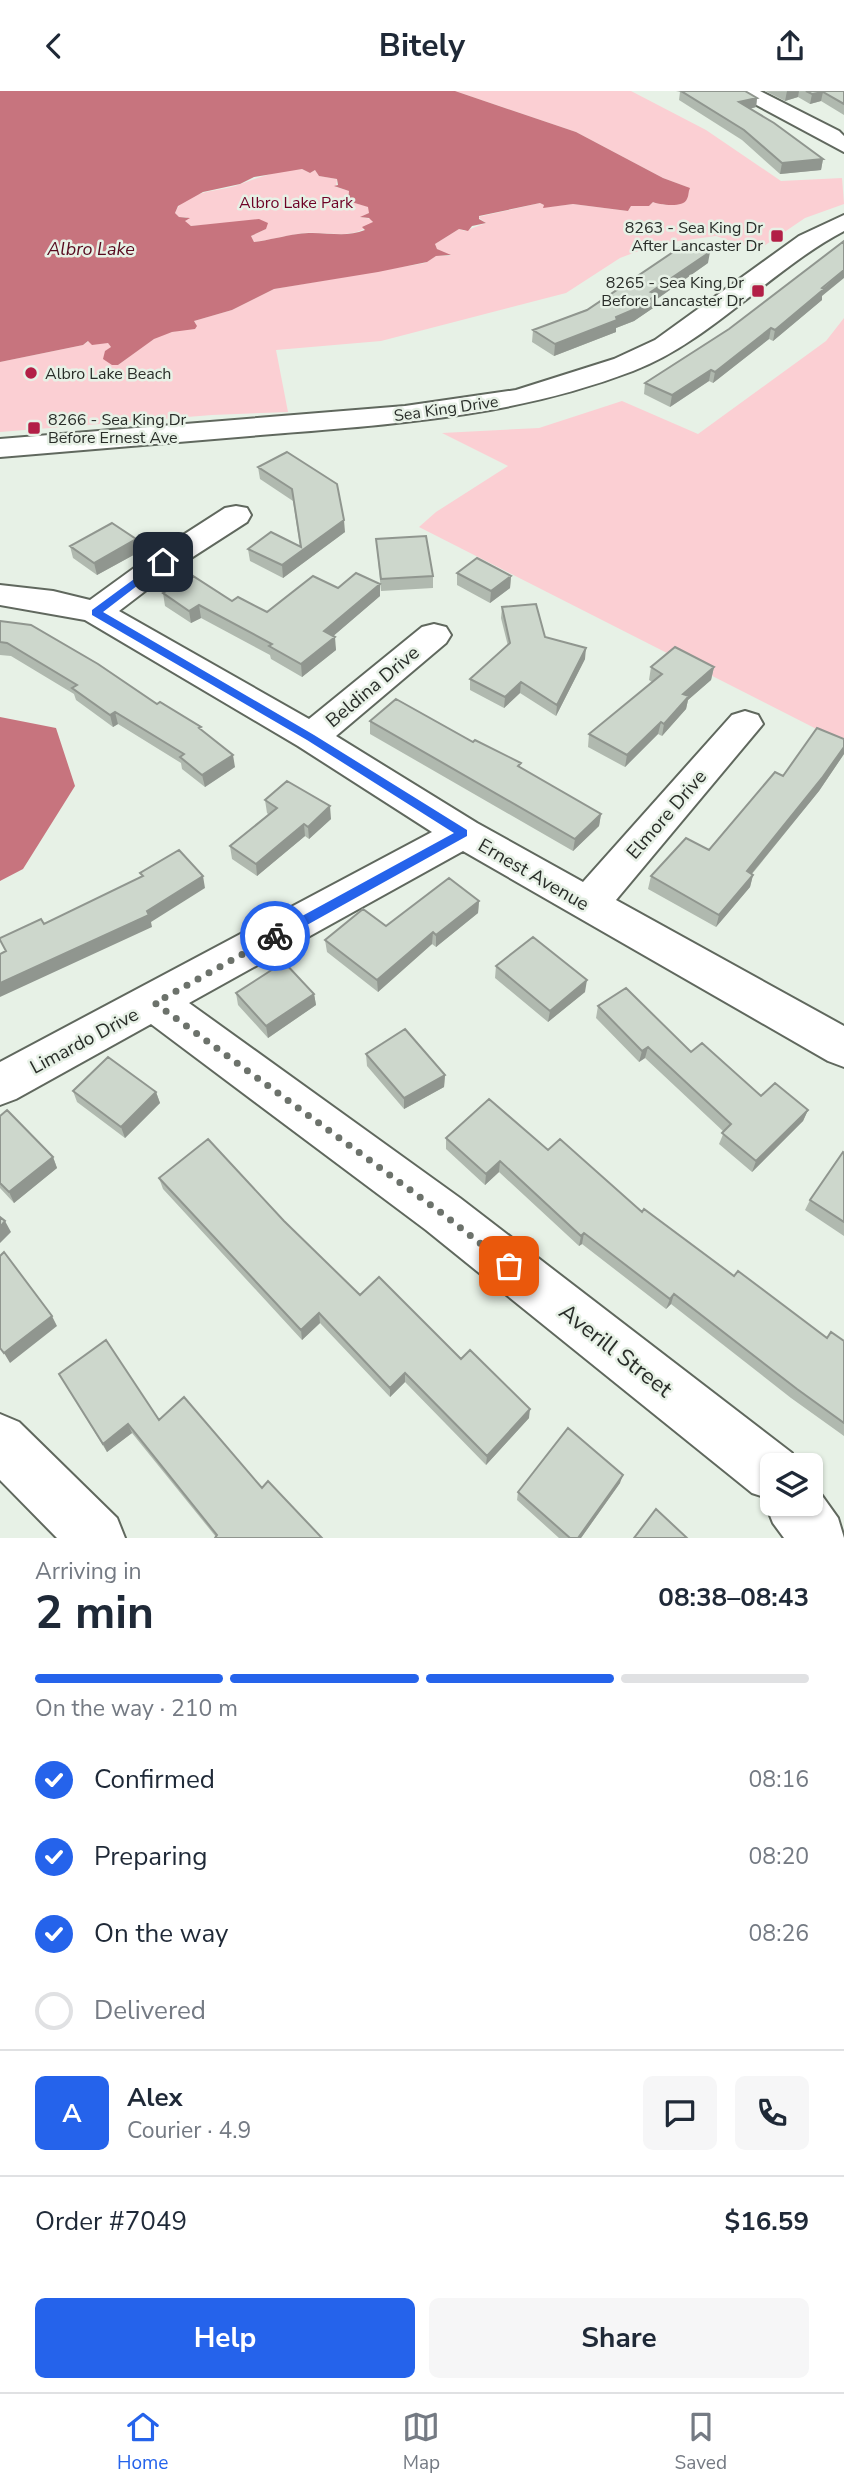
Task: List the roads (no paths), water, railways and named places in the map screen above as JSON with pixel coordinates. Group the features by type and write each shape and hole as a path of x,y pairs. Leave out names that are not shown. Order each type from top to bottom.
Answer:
{"street":[{"path":"745,91 808,126 812,138 841,154"},
{"path":"808,126 844,117"},
{"name":"Sea King Drive","path":"0,447 405,415 520,398 624,365 664,346 807,241 844,222"},
{"path":"96,612 163,562 236,515"},
{"name":"Ernest Avenue","path":"0,595 53,602 96,612 311,737 463,833 844,1048"},
{"name":"Beldina Drive","path":"311,737 434,635"},
{"name":"Elmore Drive","path":"587,905 746,724"},
{"name":"Limardo Drive","path":"0,1085 463,833"},
{"name":"Averill Street","path":"155,1003 443,1214 760,1464"},
{"path":"0,1441 97,1538"},
{"path":"802,1516 818,1538"}],"water":[{"name":"Albro Lake","path":"0,91 455,91 576,132 663,178 690,188 685,202 676,205 653,202 649,206 631,206 628,211 573,204 543,208 544,205 540,203 479,216 479,219 486,223 472,226 468,231 459,229 435,244 437,249 451,255 436,256 427,262 378,272 274,289 232,310 194,321 197,326 195,329 172,332 154,339 118,365 112,365 103,359 105,351 111,347 108,343 92,345 88,341 83,345 0,362","holes":["302,169 310,173 315,170 319,176 337,179 338,185 334,186 349,191 348,201 368,207 369,213 360,217 369,218 373,222 362,227 365,230 357,233 307,233 254,242 251,236 266,229 268,223 259,219 191,226 185,221 190,218 179,217 175,213 178,206 203,192 240,184 254,177"]},
{"path":"0,717 56,728 75,786 23,869 0,881"}],"place":[{"name":"8263 - Sea King Dr After Lancaster Dr","path":"777,236"},
{"name":"8265 - Sea King Dr Before Lancaster Dr","path":"758,291"},
{"name":"Albro Lake Beach","path":"31,373"},
{"name":"8266 - Sea King Dr Before Ernest Ave","path":"34,428"}],"park label":[{"name":"Albro Lake Park","path":"296,202"}]}
